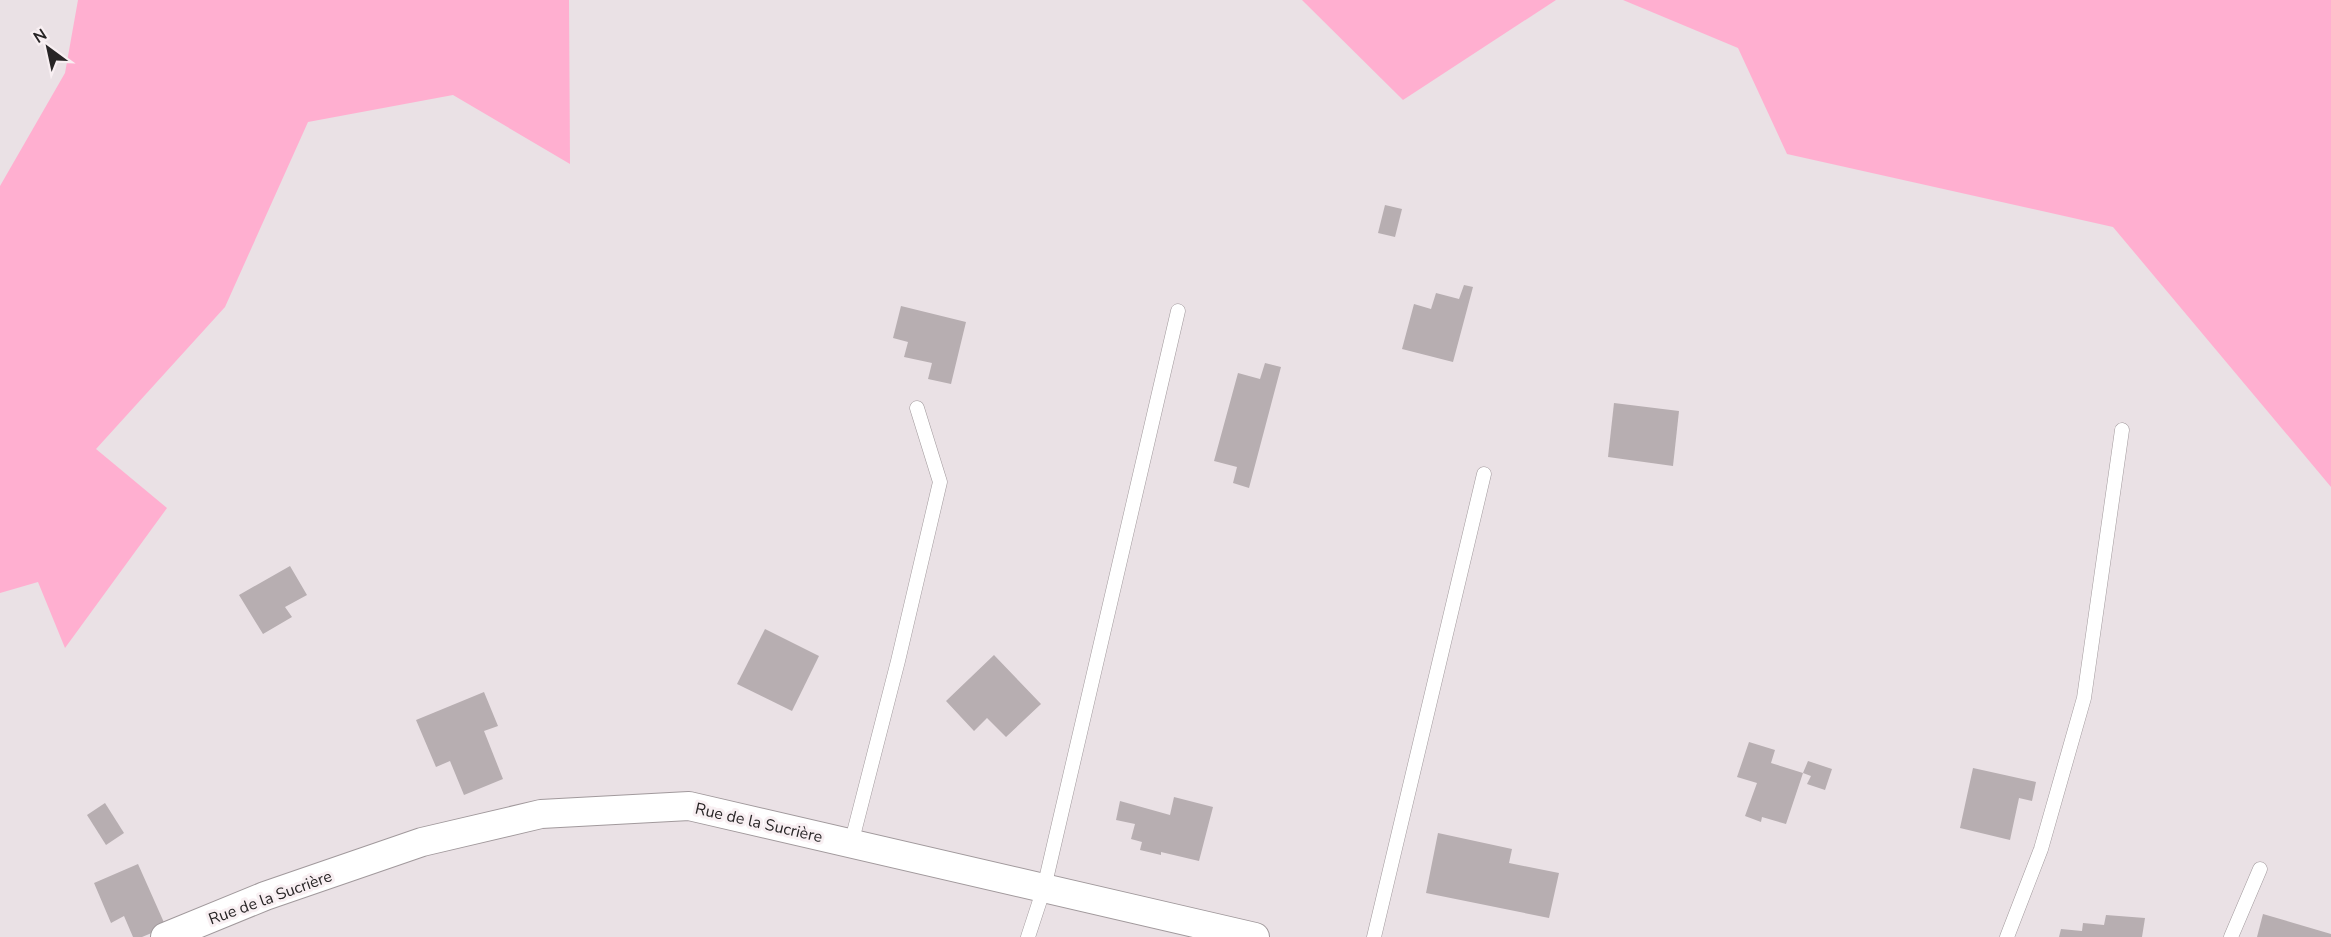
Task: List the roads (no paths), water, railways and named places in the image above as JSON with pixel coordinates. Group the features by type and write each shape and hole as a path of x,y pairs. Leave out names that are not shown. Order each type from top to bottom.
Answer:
{"street":[{"name":"Rue de la Sucrière","path":"165,937 265,896 422,842 541,814 689,806 1254,937"}],"lane":[{"path":"1028,937 1044,888 1178,311"},
{"path":"851,844 898,661 940,482 917,408"},
{"path":"2007,937 2041,849 2084,698 2122,430"},
{"path":"1374,937 1484,474"},
{"path":"2231,937 2260,869"}]}
